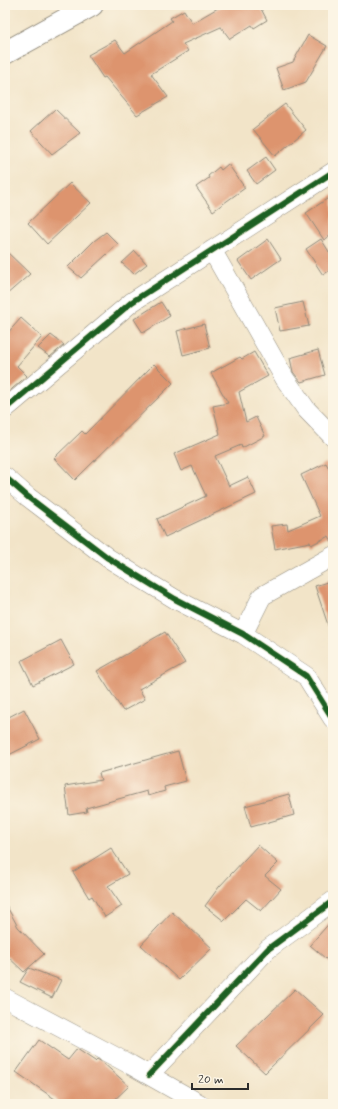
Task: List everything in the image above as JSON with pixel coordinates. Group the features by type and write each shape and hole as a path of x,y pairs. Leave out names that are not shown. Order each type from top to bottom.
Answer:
{"street":[{"path":"5,53 92,5"},
{"path":"5,409 132,302 333,172"},
{"path":"212,250 285,379 306,409 333,437"},
{"path":"5,477 28,497 108,558 175,599 243,634 306,676 333,718"},
{"path":"243,634 262,596 333,556"},
{"path":"149,1074 268,949 333,901"},
{"path":"5,998 149,1074 200,1104"}],"building":[{"path":"223,5 259,5 267,20 254,28 252,25 230,39 221,27 183,44 188,51 151,74 168,97 137,115 105,77 103,78 88,55 115,40 125,53 172,21 170,18 184,10 192,23"},
{"path":"308,35 327,46 306,82 284,90 276,68 293,62"},
{"path":"285,104 306,130 275,156 253,129"},
{"path":"55,109 80,133 52,154 31,131"},
{"path":"266,157 275,170 256,184 247,171"},
{"path":"228,164 245,188 213,211 196,187 209,178 208,176 219,167 221,170"},
{"path":"70,183 91,203 47,244 28,223"},
{"path":"333,195 333,234 324,240 306,213"},
{"path":"106,232 118,244 81,278 68,267 94,241"},
{"path":"268,239 281,259 251,280 238,261"},
{"path":"321,239 333,258 333,268 323,275 306,249"},
{"path":"5,250 30,274 5,296"},
{"path":"135,251 147,264 134,274 122,263"},
{"path":"161,302 170,316 143,333 134,319"},
{"path":"303,302 309,326 280,331 275,308"},
{"path":"21,318 42,337 17,366 27,376 5,395 5,336"},
{"path":"204,324 210,348 183,355 177,331"},
{"path":"51,335 64,345 50,357 38,348"},
{"path":"318,350 325,375 301,382 293,372 290,358"},
{"path":"254,352 268,376 239,392 246,422 256,417 265,436 242,448 241,445 215,456 229,486 248,477 256,494 165,537 157,519 206,496 192,466 181,471 174,454 220,434 213,406 228,403 211,373 240,357 242,359"},
{"path":"154,364 173,383 75,480 54,458 82,431 85,434"},
{"path":"326,463 333,476 333,544 329,536 311,545 310,542 275,549 271,526 287,524 288,530 320,516 301,475"},
{"path":"333,580 333,630 330,631 315,586"},
{"path":"165,632 185,663 139,689 145,699 123,711 97,671"},
{"path":"61,640 74,664 33,685 21,661"},
{"path":"24,709 40,739 5,757 5,719"},
{"path":"178,751 186,781 164,787 165,791 148,796 147,791 86,808 87,812 69,815 65,786 101,780 99,773"},
{"path":"289,794 294,815 251,827 245,806"},
{"path":"258,845 278,863 265,876 281,889 261,911 246,899 224,921 205,906 219,887"},
{"path":"111,848 128,874 108,886 122,906 105,917 92,896 89,898 73,872"},
{"path":"5,903 18,927 44,954 24,972 5,954"},
{"path":"172,912 212,948 179,980 141,945"},
{"path":"333,919 333,965 310,945"},
{"path":"29,968 61,980 52,998 20,982"},
{"path":"295,989 324,1015 265,1073 236,1046"},
{"path":"39,1040 68,1060 77,1049 95,1061 97,1059 129,1086 110,1104 62,1104 16,1072"}],"cycle path":[{"path":"5,409 132,302 333,172"},
{"path":"5,477 28,497 108,558 175,599 243,634 306,676 333,719"},
{"path":"149,1075 268,949 333,901"}]}
